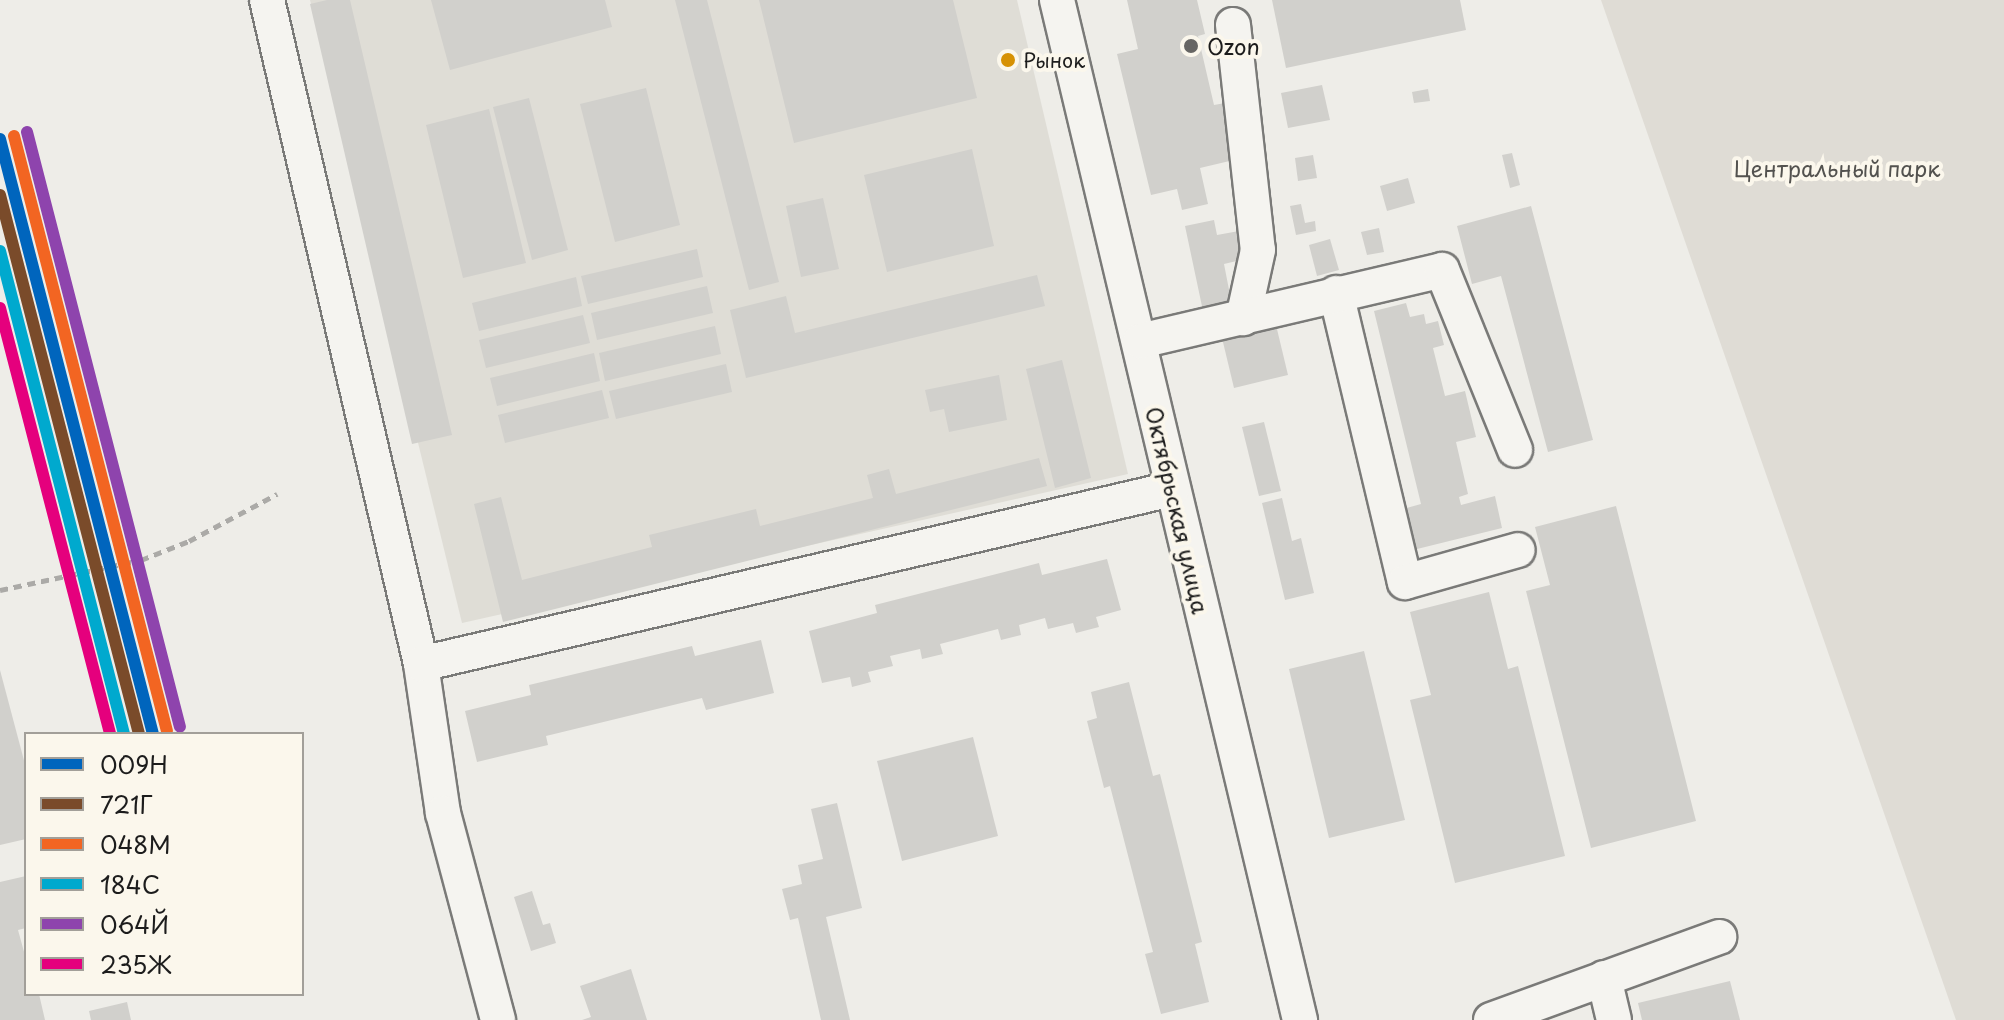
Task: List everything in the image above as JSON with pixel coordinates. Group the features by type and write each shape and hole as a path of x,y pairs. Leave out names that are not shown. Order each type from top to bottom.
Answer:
{"street":[{"path":"267,0 421,664 443,813 498,1020"},
{"name":"Октябрьская улица","path":"1057,0 1300,1020"},
{"path":"1233,25 1258,250 1243,318"},
{"path":"1140,341 1442,270 1515,450"},
{"path":"1336,293 1405,582 1518,550"},
{"path":"421,664 1172,489"},
{"path":"1491,1020 1719,937"},
{"path":"1604,978 1614,1020"}],"path":[{"path":"0,590 141,560 189,541 277,494"}],"shaded area":[{"path":"310,0 1017,0 1128,474 462,623"}],"green space":[{"name":"Центральный парк","path":"1601,0 2004,0 2004,1020 1956,1020"}],"building":[{"path":"350,0 452,435 412,444 310,4"},
{"path":"431,0 605,0 612,27 450,70"},
{"path":"675,0 707,0 779,282 749,290"},
{"path":"759,0 953,0 977,98 794,143"},
{"path":"1127,0 1197,0 1205,34 1198,36 1214,105 1225,103 1238,159 1200,168 1208,204 1182,210 1177,189 1151,195 1117,54 1138,49"},
{"path":"1272,0 1460,0 1466,30 1286,68"},
{"path":"1322,85 1330,120 1288,128 1281,93"},
{"path":"646,88 680,225 615,242 580,104"},
{"path":"1428,89 1430,101 1414,103 1412,92"},
{"path":"529,98 568,250 532,260 493,107"},
{"path":"489,109 526,263 463,278 426,125"},
{"path":"972,149 994,246 887,272 864,175"},
{"path":"1512,153 1520,185 1510,188 1502,155"},
{"path":"1313,155 1317,178 1298,181 1295,158"},
{"path":"1408,178 1415,203 1387,211 1380,186"},
{"path":"823,198 839,269 801,277 786,206"},
{"path":"1301,204 1305,223 1315,221 1316,231 1296,235 1290,206"},
{"path":"1531,206 1593,440 1548,452 1501,276 1472,284 1457,226"},
{"path":"1214,220 1217,235 1239,231 1245,259 1224,264 1232,305 1203,311 1185,226"},
{"path":"1379,228 1384,252 1367,255 1361,232"},
{"path":"1330,239 1339,270 1317,276 1309,245"},
{"path":"697,249 703,277 588,304 581,276"},
{"path":"1037,275 1045,306 746,378 730,310 786,296 795,333"},
{"path":"576,277 582,306 479,331 472,303"},
{"path":"707,286 713,313 597,340 591,313"},
{"path":"1406,303 1410,317 1424,314 1426,324 1438,321 1444,345 1433,348 1445,396 1465,391 1476,437 1456,442 1468,494 1459,497 1461,505 1495,496 1502,528 1413,550 1403,509 1421,504 1374,311"},
{"path":"583,315 590,343 486,368 479,340"},
{"path":"1276,325 1288,375 1234,388 1222,338"},
{"path":"715,326 721,354 605,381 599,353"},
{"path":"594,353 600,381 497,406 490,378"},
{"path":"1062,360 1091,478 1055,488 1026,369"},
{"path":"726,364 732,392 616,419 609,391"},
{"path":"999,375 1007,420 949,432 944,409 930,412 925,390"},
{"path":"602,390 609,418 505,443 498,415"},
{"path":"1264,422 1281,491 1259,496 1242,427"},
{"path":"1039,458 1047,486 503,622 474,504 501,497 522,580 652,547 649,535 756,509 760,526 873,498 867,475 889,469 896,494"},
{"path":"1282,498 1292,541 1301,538 1314,593 1285,600 1262,503"},
{"path":"1616,506 1696,821 1591,848 1526,591 1550,585 1535,527"},
{"path":"1107,559 1121,610 1096,617 1099,627 1076,633 1073,623 1048,629 1045,618 1019,625 1021,635 1001,640 998,629 940,644 943,654 922,659 920,649 890,656 893,666 868,672 871,682 852,687 850,677 822,683 809,631 877,613 875,605 1039,563 1042,575"},
{"path":"1489,592 1508,669 1518,666 1565,856 1455,883 1410,700 1431,695 1410,612"},
{"path":"761,640 774,693 706,710 702,698 546,736 548,745 477,762 465,711 531,695 529,685 692,646 695,656"},
{"path":"1364,651 1405,820 1329,838 1289,669"},
{"path":"0,670 24,760 24,839 0,845"},
{"path":"1129,682 1153,776 1160,774 1202,942 1195,944 1209,1002 1161,1014 1145,954 1153,952 1110,786 1104,788 1087,721 1097,718 1091,692"},
{"path":"973,737 998,836 902,861 877,761"},
{"path":"837,803 862,908 826,917 850,1020 821,1020 798,918 790,920 782,889 802,884 798,865 823,859 811,809"},
{"path":"24,876 24,928 18,930 24,952 24,996 39,996 45,1020 0,1020 0,882"},
{"path":"532,891 543,925 550,923 556,943 531,951 514,897"},
{"path":"631,969 647,1020 582,1020 591,1017 580,986"},
{"path":"1730,981 1740,1020 1642,1020 1638,1003"},
{"path":"127,1002 131,1020 91,1020 89,1011"}],"transit line":[{"name":"064Й","path":"27,132 180,727"},
{"name":"048М","path":"14,136 167,731"},
{"name":"009Н","path":"0,139 152,732"},
{"name":"721Г","path":"0,195 138,732"},
{"name":"184С","path":"0,251 123,732"},
{"name":"235Ж","path":"0,308 109,732"}],"place":[{"name":"Ozon","path":"1191,46"},
{"name":"Рынок","path":"1008,60"}]}
